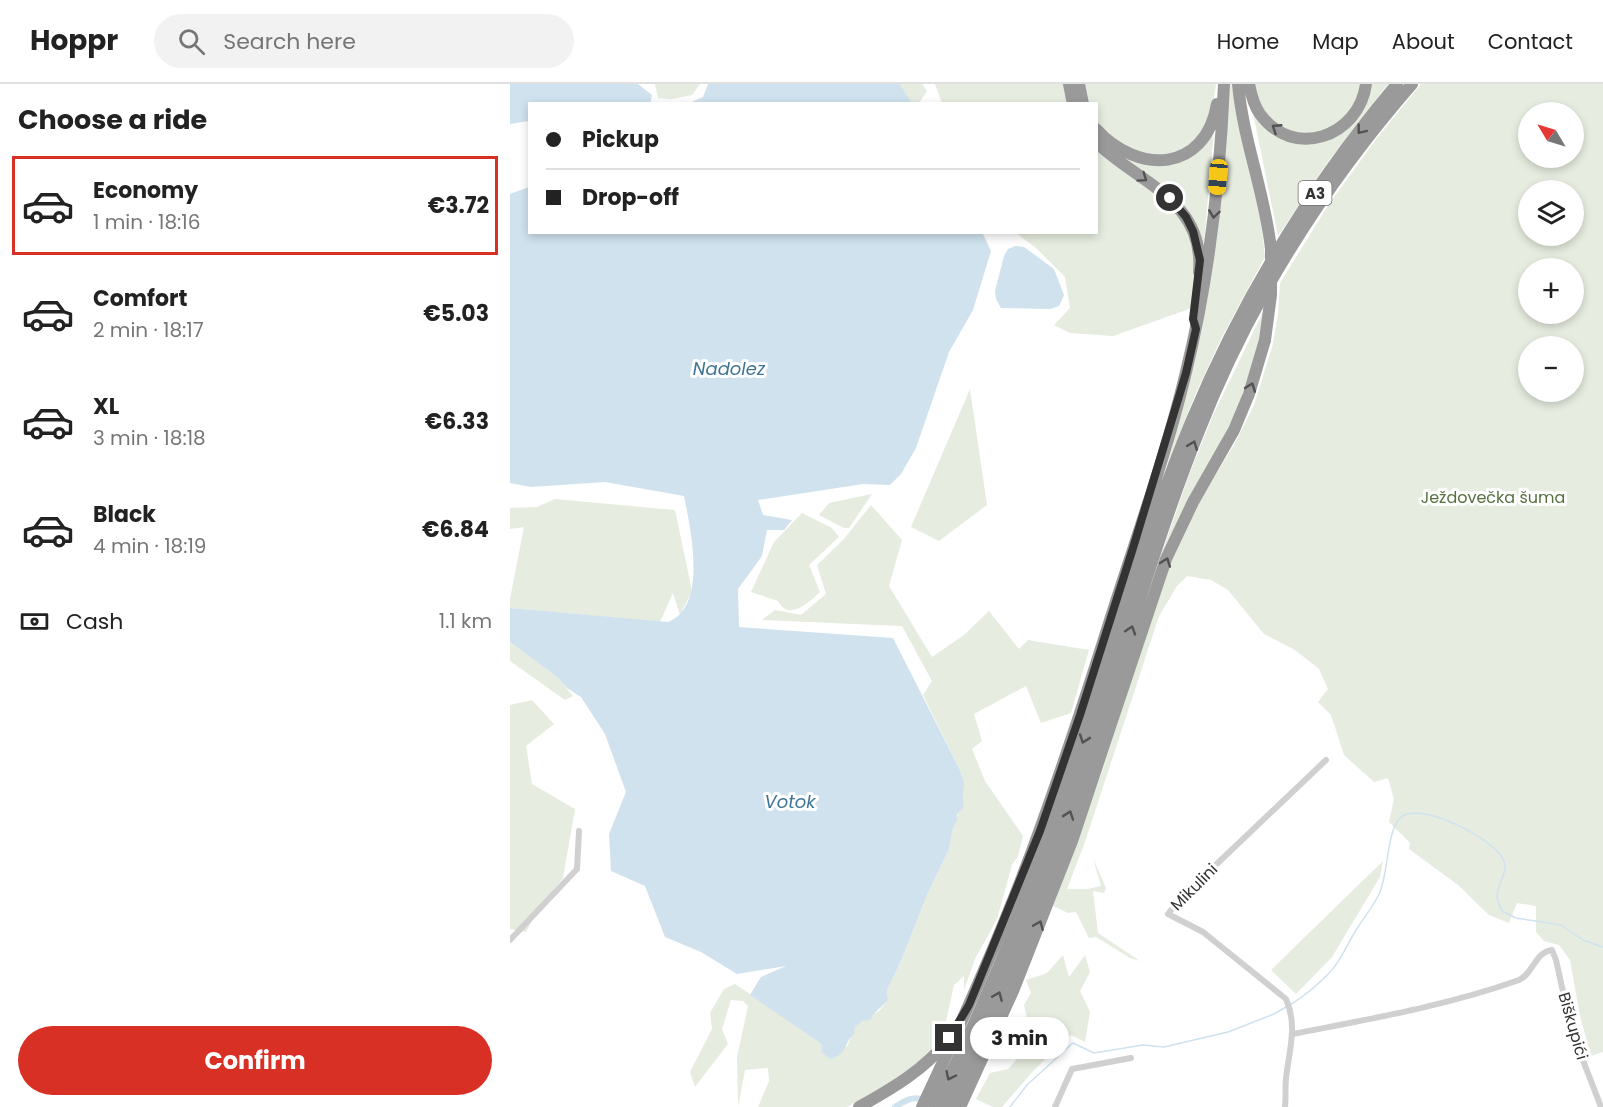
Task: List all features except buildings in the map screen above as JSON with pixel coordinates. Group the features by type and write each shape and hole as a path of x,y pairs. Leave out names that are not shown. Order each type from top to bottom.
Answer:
{"highway":[{"path":"1070,84 1073,102"},
{"path":"1079,84 1083,102"},
{"path":"960,1107 1013,991 1072,842 1166,559 1193,502 1234,429 1257,373 1265,340 1271,295 1271,249 1266,210 1253,161 1238,84"},
{"path":"1247,84 1256,151 1253,161"},
{"path":"1247,84 1257,111 1266,122 1284,134 1307,139 1328,135 1350,120 1363,99 1366,84"},
{"name":"A3","path":"935,1107 994,978 1050,836 1090,722 1145,548 1191,422 1244,311 1277,252 1344,152 1397,84"},
{"name":"A3","path":"947,1107 994,1006 1061,838 1177,488 1204,418 1243,335 1296,241 1354,157 1412,84"},
{"path":"1098,131 1114,145 1131,155 1152,160 1182,156 1200,143 1211,126 1224,88"},
{"path":"922,1107 969,1005 1040,831 1080,715 1171,427 1196,329 1216,197 1224,88"},
{"path":"1098,143 1165,193 1186,217 1193,231 1200,260 1193,319 1196,329"},
{"path":"859,1107 899,1085 936,1055 969,1005"}],"street":[{"name":"Mikulini","path":"1293,1034 1291,1011 1286,999 1203,932 1168,914 1180,899 1326,760"},
{"path":"510,940 577,869 579,831"},
{"name":"Biškupići","path":"1293,1034 1426,1008 1523,978 1545,951 1552,950 1572,1032 1601,1107"},
{"path":"1285,1107 1286,1079 1293,1034"},
{"path":"1055,1107 1072,1069 1131,1058"}],"green space":[{"path":"655,84 700,84 692,95 672,99 658,98"},
{"path":"900,84 922,84 927,91 920,102 911,102"},
{"path":"935,84 1065,84 1069,102 942,102"},
{"path":"1083,84 1216,84 1208,122 1190,147 1156,157 1132,151 1102,129 1098,123 1098,102 1088,102"},
{"path":"1229,84 1233,84 1261,222 1265,257 1222,337 1195,395 1166,468 1178,424"},
{"path":"1252,84 1363,84 1362,91 1341,124 1312,135 1285,130 1261,109"},
{"path":"1371,84 1388,84 1327,163 1278,236 1250,98 1268,129 1337,136 1360,114"},
{"name":"Ježdovečka šuma","path":"1421,84 1603,84 1603,1052 1591,1056 1580,1016 1570,960 1559,945 1544,941 1536,932 1536,906 1517,903 1509,923 1489,915 1458,885 1409,849 1410,843 1389,822 1394,799 1388,778 1374,782 1344,755 1331,715 1318,702 1328,689 1319,669 1295,650 1264,634 1228,590 1211,580 1187,576 1177,586 1159,616 1085,842 1067,889 1088,889 1101,886 1093,858 1106,888 1104,893 1093,891 1098,933 1140,961 1130,958 1096,937 1089,938 1076,912 1068,913 1053,906 1102,772 1168,568 1195,509 1235,443 1254,405 1273,344 1280,283 1329,204 1377,138"},
{"path":"1214,131 1203,253 1200,237 1105,144 1137,161 1202,147"},
{"path":"1098,149 1162,198 1183,222 1193,244 1196,262 1192,308 1113,336 1070,333 1054,325 1070,308 1065,277 1036,248 1017,234 1098,234"},
{"path":"1266,306 1260,339 1237,411 1199,485 1030,941 1013,979 1189,475 1213,415"},
{"path":"970,389 987,505 939,541 911,527"},
{"path":"872,494 849,528 844,528 819,515 829,503"},
{"path":"555,499 675,510 692,591 680,615 673,593 660,622 510,608 524,527 510,529 510,508 537,507"},
{"path":"871,505 902,540 889,586 932,657 964,635 989,611 1019,649 1028,640 1089,650 1071,713 1041,723 1026,686 974,714 982,741 972,749 985,781 1023,836 1018,856 1012,865 997,919 975,959 964,990 964,976 954,985 943,1035 923,1059 903,1075 847,1107 758,1107 769,1081 768,1068 745,1070 738,1107 737,1057 748,1006 743,1001 731,1000 722,1029 728,1044 695,1087 690,1072 712,1029 710,1013 724,989 735,984 823,1044 821,1052 830,1059 848,1045 854,1027 880,1010 888,1000 887,990 949,849 953,828 958,819 964,796 960,770 923,695 932,681 902,626 762,620 775,610 801,615 826,594 817,565 844,539"},
{"path":"802,513 832,528 839,537 809,565 820,592 799,608 788,610 778,601 751,592 774,542"},
{"path":"510,642 557,677 573,696 565,700 510,661"},
{"path":"532,700 554,724 526,746 532,784 575,809 563,878 540,906 526,932 510,929 510,705"},
{"path":"1383,861 1380,877 1332,957 1296,994 1271,970"},
{"path":"1063,955 1069,977 1085,955 1090,972 1080,991 1090,1012 1085,1042 1071,1035 1034,1070 1002,1107 993,1107 976,1099 990,1073 1008,1069 1017,1059 1016,1044 1028,1022 1024,1005 1031,993 1026,980 1047,973"}],"water":[{"path":"510,84 638,84 652,95 650,102 528,102 528,121 510,124"},
{"path":"708,84 900,84 911,102 691,102 703,97"},
{"path":"528,187 528,234 983,234 991,251 973,310 949,352 916,448 901,474 890,485 863,484 758,500 763,515 792,520 784,530 767,530 762,556 738,589 739,627 893,638 960,770 964,783 963,808 957,814 958,819 953,828 949,849 887,990 888,1000 870,1020 863,1021 855,1027 854,1034 843,1051 836,1057 830,1059 821,1052 822,1044 750,995 761,977 786,966 737,974 701,952 665,937 645,886 611,871 609,834 626,792 605,734 581,697 510,642 510,608 668,622 679,615 687,603 692,589 693,557 684,496 605,482 531,487 510,483 510,194"},
{"path":"1015,246 1024,247 1054,269 1064,295 1059,306 1050,309 1001,308 995,291 1004,256 1008,249"}],"waterway":[{"path":"1290,1005 1318,984 1339,960 1380,892 1393,832 1400,818 1409,814 1423,814 1455,824 1471,832 1496,850 1505,864 1497,893 1502,911 1516,918 1561,925 1583,940 1603,947"},
{"path":"1010,1107 1027,1085 1073,1043 1094,1053 1143,1045 1164,1047 1228,1032 1286,1007"},
{"path":"895,1107 910,1099 921,1099"}],"route":[{"path":"949,1038 969,1005 1040,831 1080,715 1186,373 1196,329 1193,319 1200,260 1193,231 1186,217 1170,198"}],"water label":[{"name":"Nadolez","path":"729,368"},
{"name":"Votok","path":"790,801"}]}
